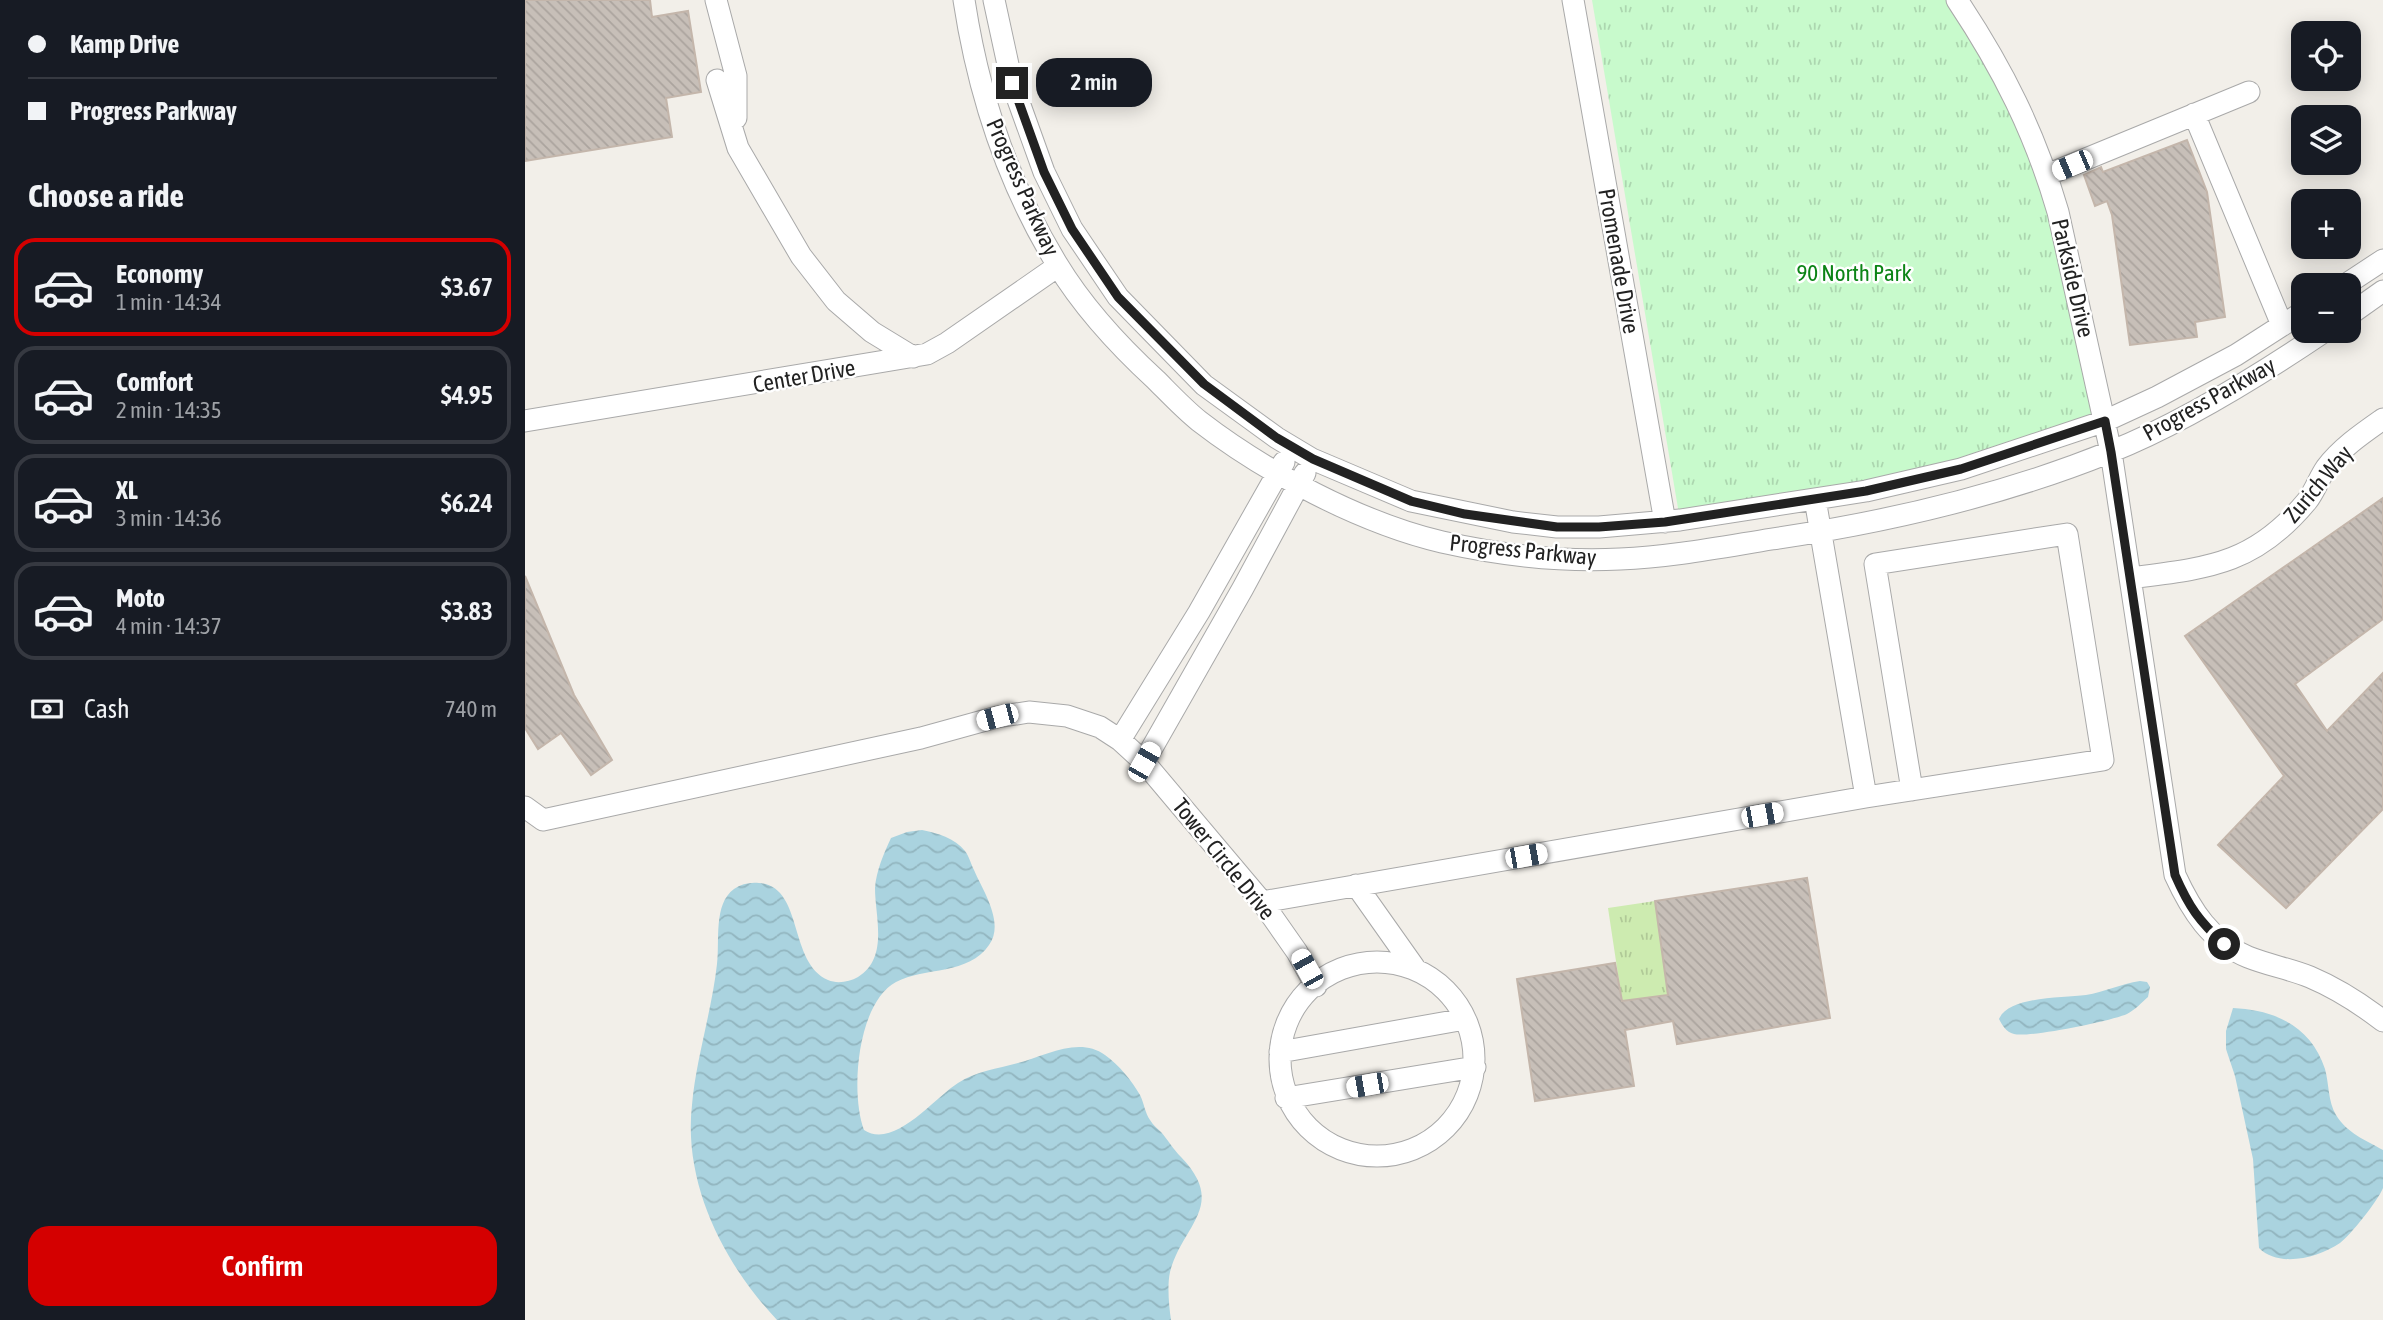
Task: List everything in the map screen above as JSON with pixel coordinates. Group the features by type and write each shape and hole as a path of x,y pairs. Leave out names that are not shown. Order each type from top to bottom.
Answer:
{"street":[{"path":"716,0 736,76 737,142"},
{"name":"Progress Parkway","path":"964,0 970,43 992,126 1029,214 1058,266 1109,333 1199,421 1278,473 1394,527 1441,541 1535,556 1619,559 1661,556 1821,532 1970,500 2033,481 2111,452 2152,433 2231,391 2306,343"},
{"name":"Progress Parkway","path":"994,0 1012,83 1044,172 1072,229 1118,297 1204,384 1293,447 1313,459 1411,501 1465,514 1557,527 1610,527 1665,522 1866,491 1961,469 2105,421 2236,355 2291,319"},
{"name":"Promenade Drive","path":"1573,0 1665,522"},
{"name":"Parkside Drive","path":"1958,0 1984,40 2023,112 2058,212 2111,452 2175,875 2188,903 2203,925 2224,944 2247,957 2310,977 2360,1003 2383,1021"},
{"path":"717,80 737,142 801,256 836,301 872,332 913,357"},
{"path":"2047,175 2249,92"},
{"path":"2194,114 2282,325"},
{"path":"2361,274 2383,260"},
{"name":"Center Drive","path":"525,421 927,354 1058,266"},
{"path":"2361,307 2383,291"},
{"name":"Zurich Way","path":"2130,578 2211,566 2262,545 2309,499 2326,469 2349,444 2383,419"},
{"path":"1120,740 1199,612 1293,447"},
{"path":"1144,762 1313,459"},
{"path":"1815,499 1866,797"},
{"path":"1262,902 1866,797 1912,790 2103,760 2067,534 1875,564 1912,790"},
{"name":"Tower Circle Drive","path":"525,807 543,820 921,738 997,717 1029,712 1067,716 1100,727 1120,740 1144,762 1262,902 1297,952 1316,986"},
{"path":"1356,885 1414,967"},
{"path":"1376,961 1414,967 1437,981 1459,1005 1472,1035 1475,1067 1467,1098 1449,1125 1423,1145 1392,1156 1360,1156 1329,1145 1304,1125 1286,1098 1279,1043 1297,1000 1343,967 1376,961"},
{"path":"1280,1052 1465,1019"},
{"path":"1286,1098 1475,1067"}],"green space":[{"name":"90 North Park","path":"1592,0 1957,0 2023,112 2105,421 1961,469 1680,520"},
{"path":"1655,901 1668,995 1622,1001 1608,908"}],"water":[{"path":"922,830 951,839 961,846 991,907 995,927 989,945 970,961 908,977 896,982 883,993 865,1028 860,1050 858,1094 864,1130 876,1134 901,1128 948,1090 979,1073 1073,1047 1084,1047 1105,1055 1133,1084 1150,1120 1195,1174 1201,1189 1198,1215 1170,1272 1168,1290 1171,1320 777,1320 740,1274 724,1248 701,1193 691,1135 694,1088 715,981 723,904 734,889 743,885 759,883 773,887 783,897 790,911 800,943 815,971 832,981 851,980 868,969 874,959 878,936 875,888 881,862 891,838"},
{"path":"2140,981 2147,982 2150,987 2148,997 2130,1012 2118,1017 2023,1035 2009,1032 1999,1019 2005,1011 2025,1002 2086,995"},
{"path":"2233,1008 2263,1012 2301,1031 2319,1054 2325,1069 2333,1110 2340,1121 2351,1131 2383,1150 2383,1188 2380,1193 2345,1239 2321,1253 2288,1259 2277,1258 2259,1248 2253,1159 2235,1076 2226,1049 2226,1031"}],"building":[{"path":"525,0 650,0 652,17 688,11 701,92 666,98 672,137 525,161"},
{"path":"2187,140 2207,192 2225,317 2195,322 2197,337 2130,345 2112,215 2107,201 2095,206 2084,175 2101,167 2103,172"},
{"path":"2383,498 2383,619 2295,684 2327,731 2383,673 2383,809 2286,908 2218,845 2284,776 2185,636"},
{"path":"525,576 574,695 612,760 591,775 561,733 538,749 525,728"},
{"path":"1807,878 1830,1018 1677,1044 1673,1021 1625,1030 1634,1086 1535,1101 1517,979 1615,963 1622,1001 1668,995 1655,901"}],"route":[{"path":"1012,83 1044,172 1072,229 1118,297 1204,384 1277,438 1313,459 1411,501 1465,514 1557,527 1631,526 1866,491 1961,469 2105,421 2175,875 2188,903 2203,925 2224,944"}]}
